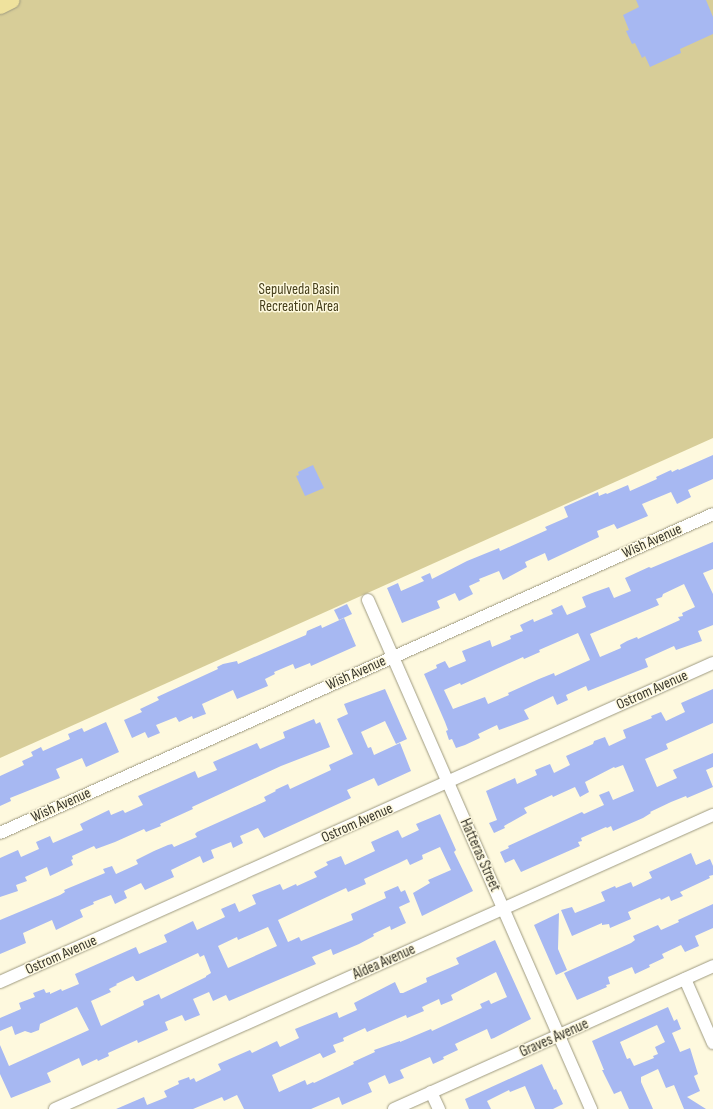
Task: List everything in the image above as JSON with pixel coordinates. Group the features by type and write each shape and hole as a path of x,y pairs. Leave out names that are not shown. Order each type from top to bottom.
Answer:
{"main road":[{"path":"0,6 12,0"}],"street":[{"name":"Wish Avenue","path":"0,832 713,514"},
{"name":"Hatteras Street","path":"368,600 591,1109"},
{"name":"Ostrom Avenue","path":"0,982 713,663"},
{"name":"Aldea Avenue","path":"55,1109 713,815"},
{"name":"Graves Avenue","path":"394,1109 713,966"},
{"path":"685,979 713,1043"},
{"path":"432,1092 439,1109"}],"green space":[{"name":"Sepulveda Basin Recreation Area","path":"0,0 713,0 713,438 0,758"}],"building":[{"path":"636,0 706,0 713,17 713,34 680,49 681,53 650,67 645,56 642,58 635,43 632,44 626,31 629,30 623,15 639,7"},
{"path":"713,455 713,479 688,490 691,497 677,504 671,492 642,504 648,516 617,529 614,524 597,531 599,537 548,561 545,553 525,562 527,567 503,580 499,571 479,579 480,581 469,586 473,594 459,601 455,593 437,601 440,608 402,623 387,588 398,583 401,591 424,581 421,577 430,573 432,579 467,561 499,548 500,551 547,530 545,527 568,517 564,507 598,492 599,496 628,485 630,491 657,479 656,477 671,470 672,472 678,469 679,470"},
{"path":"313,465 324,488 305,496 296,476 299,475 298,472"},
{"path":"713,542 713,569 703,573 713,594 713,625 698,631 702,641 676,650 674,646 645,659 648,667 588,691 586,686 566,695 568,700 557,705 553,696 524,710 529,719 499,730 497,725 478,734 480,738 456,748 452,739 449,740 445,722 424,674 437,668 436,665 445,661 449,668 466,661 462,651 490,640 492,647 511,639 510,636 523,631 520,625 533,619 534,622 553,614 551,610 562,605 567,615 586,607 582,597 592,593 609,587 614,598 631,591 625,578 649,567 651,568","holes":["684,584 695,607 682,613 683,616 678,617 680,620 638,639 637,637 627,641 620,645 621,648 600,657 590,634 659,605 656,599","578,633 590,660 555,676 554,673 539,679 488,704 485,697 453,709 444,690 460,683 461,685 523,657 524,659 540,652 539,650"]},
{"path":"347,604 352,614 339,620 334,610"},
{"path":"344,618 356,646 311,666 310,663 295,669 293,664 274,672 275,674 265,679 268,686 237,699 233,690 202,704 206,714 193,719 192,716 179,722 176,717 156,725 160,733 148,738 145,732 132,738 124,720 142,712 140,709 159,700 157,697 218,669 217,667 223,664 237,661 238,664 306,635 307,631 321,625 322,628"},
{"path":"385,689 407,739 396,744 385,721 361,732 368,748 371,747 374,755 400,743 411,771 378,786 374,778 347,790 351,798 264,838 258,828 240,836 243,843 233,848 231,842 211,850 214,858 203,863 200,856 171,870 174,877 145,890 141,883 124,891 127,898 115,904 111,895 93,902 94,904 80,910 83,917 56,930 52,920 23,933 26,943 0,954 0,920 60,895 65,892 64,890 105,873 103,869 112,866 116,874 138,864 136,860 154,851 172,844 174,847 197,837 195,834 197,832 266,801 264,797 276,791 275,790 288,784 290,789 331,770 329,765 353,754 337,719 348,714 344,704"},
{"path":"713,689 713,723 666,744 668,749 645,759 657,787 677,778 673,770 713,753 713,767 706,770 713,787 687,798 686,796 671,802 650,812 651,813 643,818 613,831 611,826 606,827 581,838 582,841 578,842 580,846 521,872 514,859 505,863 500,852 509,848 508,846 582,812 584,814 604,805 599,795 609,791 613,800 634,791 623,765 614,767 585,782 589,792 580,797 575,787 553,797 552,795 524,808 527,813 504,826 505,828 494,833 489,823 497,820 486,791 515,778 517,784 537,775 535,770 550,764 554,773 570,765 566,756 593,744 594,741 605,737 609,746 626,738 623,730 652,718 651,716 661,712 666,721 685,712 681,703"},
{"path":"314,719 316,724 320,722 330,747 281,766 192,807 193,809 160,824 161,826 146,832 144,829 115,842 96,849 94,846 72,856 73,859 71,860 73,865 50,876 47,867 25,877 27,881 16,885 18,891 0,897 0,858 18,850 21,857 39,849 36,842 50,836 53,843 83,830 80,824 109,810 111,815 123,810 125,813 143,805 138,796 195,771 198,778 217,770 213,762 257,743 260,749 285,738 283,732"},
{"path":"106,722 119,752 86,767 82,758 56,769 60,778 10,798 11,801 0,806 0,776 24,765 22,761 33,756 31,752 41,747 43,751 70,739 68,734 82,728 84,732"},
{"path":"440,814 456,850 454,852 473,891 422,916 413,893 430,883 428,880 451,870 440,847 422,855 423,859 410,865 407,859 364,879 366,884 348,892 346,888 278,920 288,942 299,937 301,941 353,920 351,914 386,898 384,892 398,886 401,892 405,890 410,902 399,907 406,923 391,930 390,926 373,934 374,936 359,944 333,955 331,949 312,957 316,964 229,1001 226,995 213,1001 209,992 193,999 200,1015 185,1021 182,1015 165,1022 168,1030 138,1043 137,1040 108,1053 109,1056 98,1061 97,1059 82,1066 79,1058 47,1073 51,1082 11,1098 0,1074 0,1045 9,1066 89,1030 77,1007 40,1024 39,1030 31,1033 25,1031 15,1035 12,1026 0,1031 0,1018 21,1009 19,1003 35,997 33,993 44,989 46,993 50,992 50,994 79,984 75,974 136,947 139,954 167,942 164,935 193,921 197,930 225,917 221,909 235,903 239,912 256,904 252,895 280,884 283,890 296,884 297,886 317,877 314,872 328,865 326,862 341,856 345,865 375,851 371,842 398,830 402,838 419,830 416,824","holes":["268,927 277,946 228,968 218,946 237,937 238,940","198,953 200,957 204,955 211,973 206,977 161,999 159,994 143,1001 144,1005 101,1026 91,1001 111,992 109,989 133,976 136,981 138,981"]},
{"path":"691,853 696,865 710,859 713,866 713,875 709,876 710,878 680,892 683,896 671,901 669,896 661,900 660,898 628,912 631,919 610,928 609,924 602,925 602,923 572,936 561,910 572,907 575,913 605,901 601,892 615,886 616,888 631,882 633,887 652,878 649,872"},
{"path":"713,904 713,928 695,936 699,946 685,952 681,945 662,954 664,958 635,974 632,967 608,977 610,984 606,985 607,987 577,1000 564,973 631,943 635,940 633,936 658,925 661,930 679,922 678,920"},
{"path":"559,913 558,949 567,970 556,975 534,925"},
{"path":"495,940 531,1019 491,1039 487,1029 455,1044 458,1050 443,1057 444,1059 433,1064 430,1057 400,1070 404,1078 389,1084 385,1075 368,1083 372,1092 342,1105 339,1097 311,1109 244,1109 237,1095 224,1101 222,1097 193,1109 116,1109 144,1097 147,1105 167,1097 164,1091 179,1084 178,1081 189,1077 190,1080 194,1078 196,1082 221,1070 218,1064 250,1050 252,1053 277,1041 280,1047 299,1038 295,1029 337,1012 339,1018 357,1010 354,1003 395,982 400,993 403,993 427,982 426,978 459,964 456,958","holes":["496,972 507,997 491,1004 489,1000 480,1004 482,1008 432,1031 431,1029 400,1042 374,1050 375,1052 353,1062 354,1064 314,1083 313,1082 307,1085 305,1080 279,1092 272,1075 320,1053 323,1058 336,1052 333,1045 344,1041 343,1038 365,1028 367,1032 406,1015 407,1018 424,1011 422,1007 439,999 441,1005 453,1000 451,995"]},
{"path":"668,1007 674,1021 677,1019 681,1029 672,1033 680,1052 690,1048 698,1074 694,1076 700,1091 687,1097 706,1109 684,1109 674,1085 666,1088 658,1069 641,1077 641,1082 653,1109 629,1109 621,1091 614,1094 602,1070 604,1070 592,1041","holes":["657,1025 665,1042 655,1047 658,1054 653,1056 654,1058 634,1066 630,1058 627,1059 620,1042"]},
{"path":"542,1064 554,1090 556,1089 563,1104 553,1109 535,1109 525,1086 510,1092 509,1090 487,1101 491,1109 469,1109 465,1099"}]}
